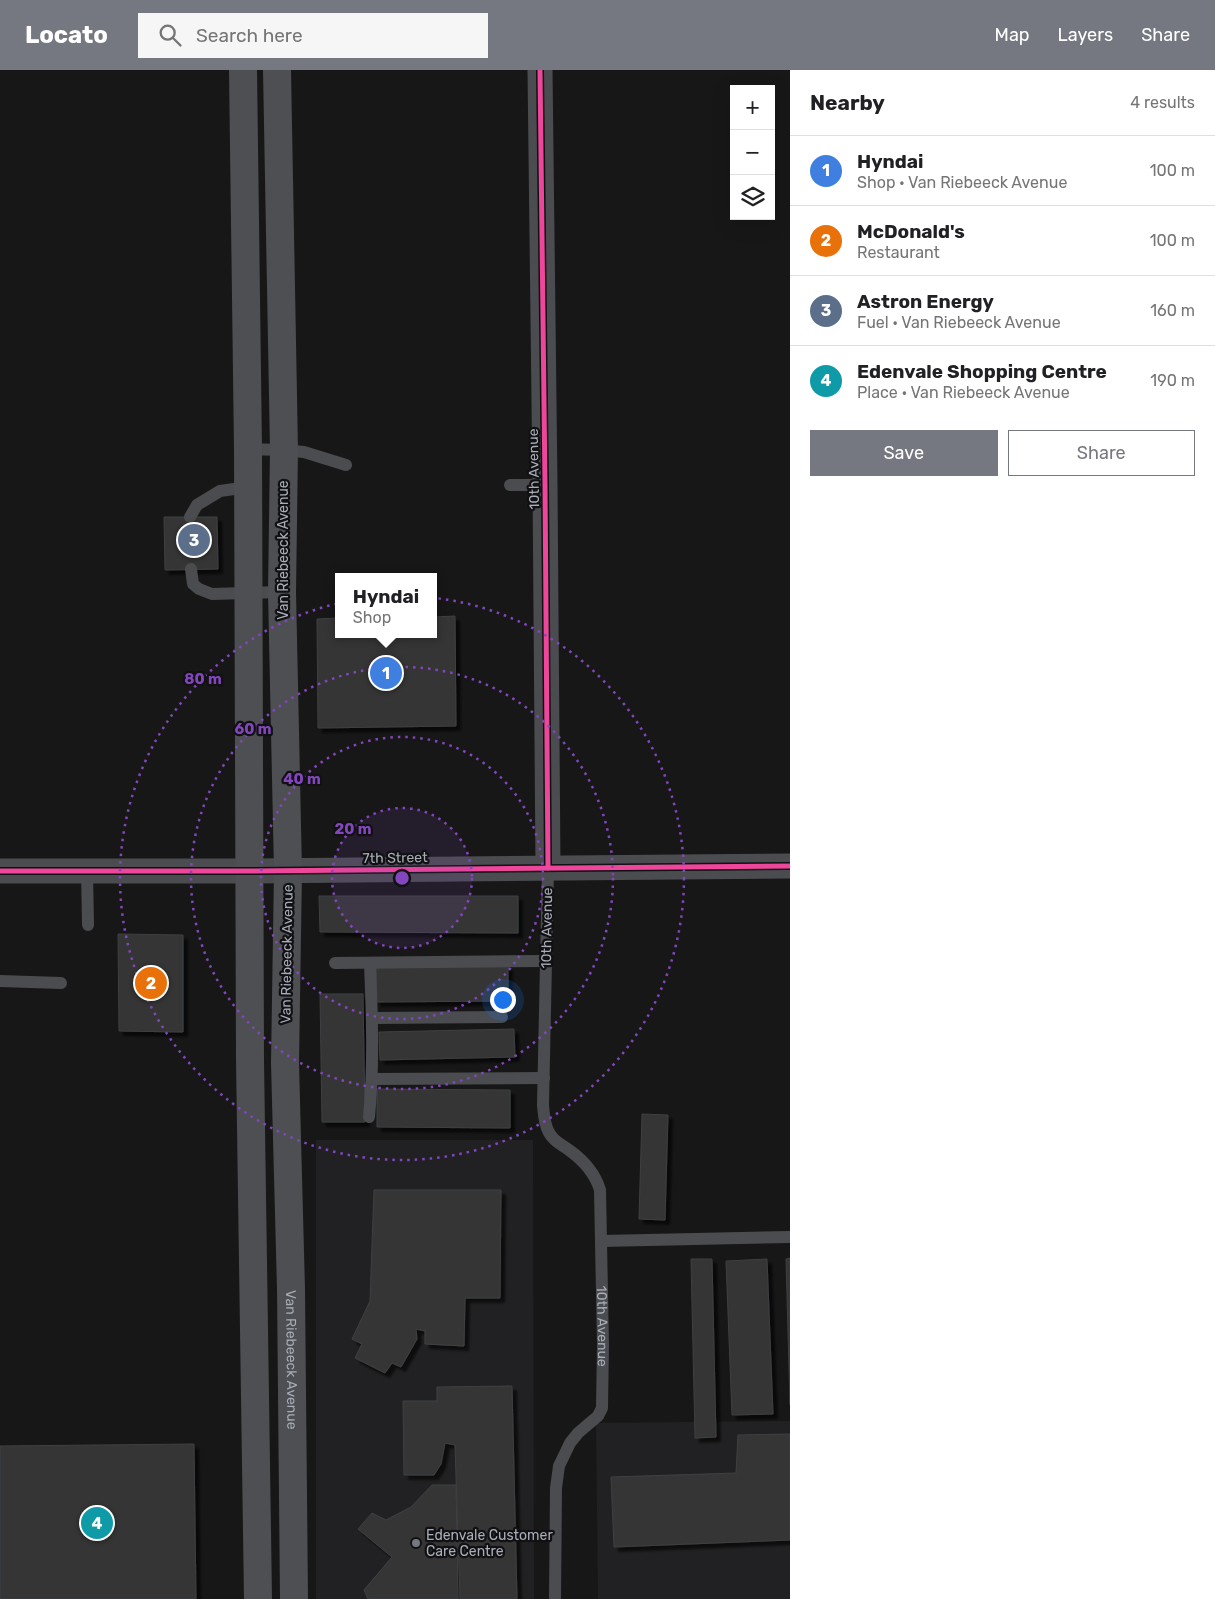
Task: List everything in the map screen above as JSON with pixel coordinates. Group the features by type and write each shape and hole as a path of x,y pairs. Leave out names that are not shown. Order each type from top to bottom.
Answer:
{"main road":[{"path":"243,70 251,871 250,1060 258,1599"},
{"name":"Van Riebeeck Avenue","path":"277,70 284,450 282,592 288,871 285,1063 291,1290 294,1599"}],"street":[{"name":"10th Avenue","path":"540,70 548,868"},
{"name":"7th Street","path":"0,871 288,871 790,866"}],"lane":[{"path":"248,449 304,452 346,464"},
{"path":"510,485 545,485"},
{"path":"190,517 197,505 220,491 248,486"},
{"path":"191,569 193,584 199,589 212,594 282,592"},
{"name":"10th Avenue","path":"548,868 544,1119 553,1138 577,1156 591,1171 598,1183 600,1196 603,1401 598,1416 578,1433 570,1443 562,1458 558,1472 556,1488 555,1599"},
{"path":"87,871 88,926"},
{"path":"335,964 546,960"},
{"path":"369,1116 372,1079 370,963"},
{"path":"0,981 61,983"},
{"path":"372,1018 502,1018"},
{"path":"372,1079 544,1078"},
{"path":"601,1241 790,1237"}],"shaded area":[{"path":"316,1140 533,1140 534,1599 316,1599"},
{"path":"790,1421 790,1599 598,1599 596,1423"}],"building":[{"path":"164,517 217,517 218,569 165,570"},
{"path":"455,616 456,726 318,728 317,619 335,618 335,638 437,638 437,617"},
{"path":"319,896 518,896 518,933 320,932"},
{"path":"118,934 183,935 183,1032 119,1031"},
{"path":"508,966 508,1001 376,1002 376,968"},
{"path":"320,994 363,994 365,1122 322,1122"},
{"path":"514,1029 515,1057 380,1060 379,1032"},
{"path":"377,1089 510,1090 510,1128 377,1127"},
{"path":"642,1114 668,1115 665,1220 639,1219"},
{"path":"374,1190 501,1190 500,1298 465,1298 464,1346 425,1344 425,1331 416,1329 417,1339 401,1367 392,1363 385,1373 355,1358 362,1344 352,1339 370,1301"},
{"path":"790,1258 790,1405 786,1259"},
{"path":"691,1259 712,1259 716,1437 695,1438"},
{"path":"767,1259 773,1414 732,1415 726,1261"},
{"path":"512,1386 517,1599 460,1599 455,1445 445,1443 441,1464 434,1475 404,1475 403,1401 437,1401 437,1387"},
{"path":"790,1434 790,1540 614,1547 611,1477 736,1473 738,1435"},
{"path":"194,1444 196,1599 0,1599 0,1446"},
{"name":"Edenvale Customer Care Centre","path":"432,1485 456,1485 458,1599 368,1599 364,1590 392,1557 358,1529 372,1513 386,1520 411,1507"}],"cycle path":[{"path":"540,70 548,868"},
{"path":"0,871 251,871 790,866"}],"place":[{"name":"Astron Energy","path":"194,540"},
{"name":"Hyndai","path":"386,673"},
{"name":"McDonald's","path":"151,983"},
{"name":"Edenvale Shopping Centre","path":"97,1523"},
{"name":"Edenvale Customer Care Centre","path":"416,1543"}]}
